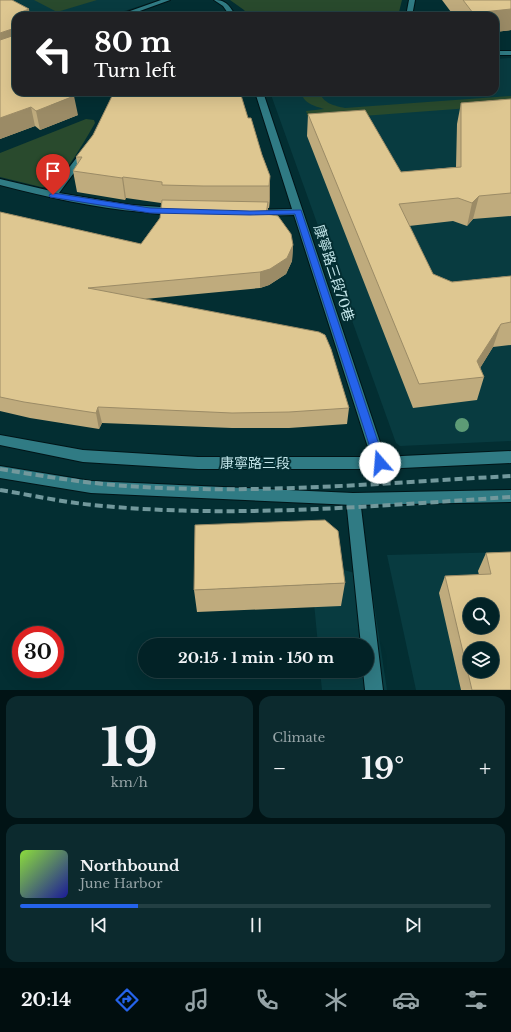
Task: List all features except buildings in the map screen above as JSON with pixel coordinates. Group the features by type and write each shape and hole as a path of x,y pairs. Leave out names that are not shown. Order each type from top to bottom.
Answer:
{"street":[{"path":"131,12 167,0"},
{"path":"217,0 225,5 230,12"},
{"path":"410,12 412,0"},
{"path":"499,53 511,53"},
{"name":"康寧路三段70巷","path":"261,96 380,463"},
{"path":"53,195 89,147 92,140"},
{"path":"0,182 53,195 150,211 189,212"},
{"path":"242,213 298,212"},
{"name":"康寧路三段","path":"0,440 83,456 198,463 380,463 511,457"},
{"path":"0,472 91,487 353,499 511,496"},
{"path":"353,499 374,690"}],"shaded area":[{"path":"0,0 158,0 121,12 12,12"},
{"path":"511,58 511,441 400,446 396,443 271,96 499,96 499,59"},
{"path":"511,552 511,690 416,690 387,555"},
{"path":"310,561 370,577 387,690 322,690 321,678 374,678 374,638 317,638"}],"green space":[{"path":"34,0 97,0 57,12"},
{"path":"230,0 402,0 399,12 246,12"},
{"path":"303,96 321,96 333,105 345,108 511,96 511,105 309,120 306,111 324,109 313,105 304,99"},
{"path":"86,119 94,120 95,123 68,167 50,186 41,187 0,177 0,153"}],"railway":[{"path":"0,469 110,485 222,489 270,489 367,485 511,476"},
{"path":"0,490 93,505 197,511 302,510 511,497"}],"route":[{"path":"53,195 72,200 150,211 250,213 298,212 380,463"}]}
